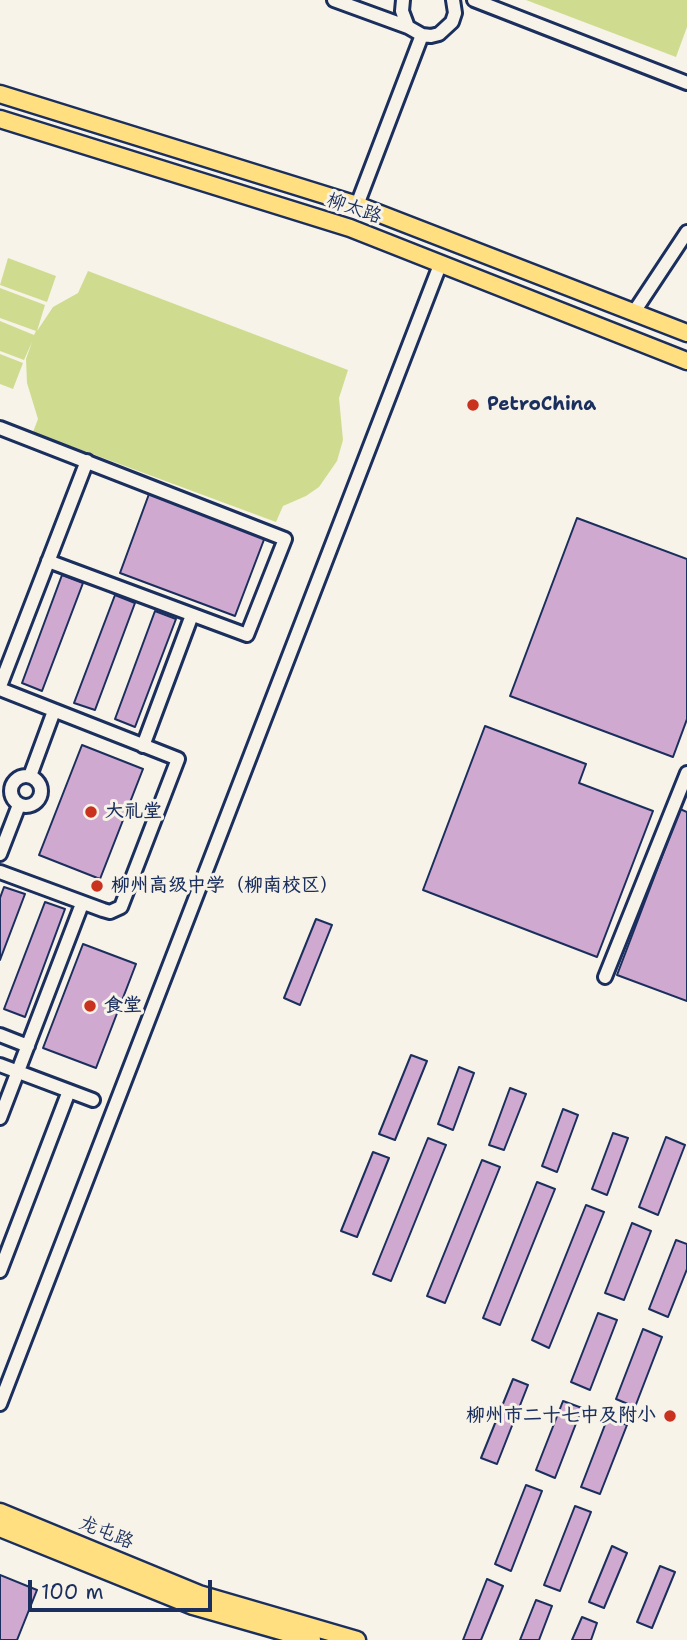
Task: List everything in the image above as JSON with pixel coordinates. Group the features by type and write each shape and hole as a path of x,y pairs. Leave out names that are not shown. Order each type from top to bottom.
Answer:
{"main road":[{"name":"柳太路","path":"0,94 357,205 687,333"},
{"name":"柳太路","path":"0,119 349,228 687,361"},
{"name":"龙屯路","path":"0,1512 199,1594 357,1640"},
{"name":"龙屯路","path":"0,1528 193,1606 312,1640"}],"street":[{"path":"334,0 408,27 422,35 439,34 446,29 455,13 453,0"},
{"path":"403,0 402,11 408,27"},
{"path":"474,0 687,83"},
{"path":"357,205 422,35"},
{"path":"634,312 687,232"},
{"path":"0,1404 440,265"},
{"path":"1,433 87,461 285,539 247,635 48,561"},
{"path":"0,873 110,912 121,907 178,758 54,711 0,687 87,461"},
{"path":"143,746 192,615"},
{"path":"30,776 54,711"},
{"path":"605,976 687,773"},
{"path":"21,776 30,776 39,782 40,797 29,806 19,804 12,797 6,783 21,776"},
{"path":"0,854 19,804"},
{"path":"0,1116 82,904"},
{"path":"0,1035 28,1046"},
{"path":"0,1065 93,1100"},
{"path":"0,1271 69,1091"}],"green space":[{"path":"526,0 687,0 687,27 676,57"},
{"path":"8,258 56,276 47,302 0,285"},
{"path":"88,271 348,370 339,398 343,440 337,461 319,487 283,506 276,522 33,432 38,419 27,383 26,359 32,342 24,360 0,351 0,321 34,335 36,331 0,318 0,288 45,305 37,331 53,307 78,293"},
{"path":"0,354 23,363 13,389 0,384"}],"building":[{"path":"149,494 265,537 235,616 120,573"},
{"path":"577,518 687,559 687,719 673,757 510,696"},
{"path":"62,575 83,583 42,691 22,683"},
{"path":"115,595 135,603 95,710 74,703"},
{"path":"155,611 176,619 135,727 115,719"},
{"path":"485,726 586,764 579,783 653,811 597,957 423,890"},
{"name":"大礼堂","path":"82,745 143,769 100,879 39,855"},
{"path":"680,809 687,812 687,1001 617,975"},
{"path":"4,887 25,894 0,960 0,898"},
{"path":"45,902 65,909 25,1017 4,1009"},
{"path":"316,919 332,925 300,1005 284,998"},
{"name":"食堂","path":"83,944 136,964 96,1068 43,1048"},
{"path":"411,1055 427,1061 395,1140 379,1134"},
{"path":"459,1067 474,1073 453,1130 438,1124"},
{"path":"510,1088 526,1094 504,1150 489,1145"},
{"path":"563,1109 578,1115 557,1172 542,1166"},
{"path":"613,1133 628,1138 607,1195 592,1189"},
{"path":"666,1137 685,1145 658,1215 639,1207"},
{"path":"428,1138 446,1145 391,1281 373,1274"},
{"path":"373,1152 389,1158 357,1237 341,1231"},
{"path":"482,1160 500,1167 445,1303 427,1296"},
{"path":"537,1182 555,1189 500,1325 483,1318"},
{"path":"586,1205 604,1212 549,1348 532,1340"},
{"path":"632,1223 651,1231 624,1300 605,1293"},
{"path":"676,1240 687,1244 687,1269 668,1317 649,1309"},
{"path":"598,1313 617,1320 590,1390 571,1382"},
{"path":"643,1329 662,1337 635,1407 616,1399"},
{"path":"513,1379 528,1385 497,1464 481,1458"},
{"path":"563,1401 582,1408 555,1478 536,1470"},
{"path":"608,1417 627,1425 600,1494 581,1487"},
{"path":"526,1485 542,1491 511,1571 495,1564"},
{"path":"575,1506 591,1512 560,1591 544,1585"},
{"path":"612,1546 627,1553 604,1608 589,1602"},
{"path":"660,1566 675,1572 652,1628 637,1622"},
{"path":"0,1575 37,1590 17,1640 0,1640"},
{"path":"487,1579 503,1586 481,1640 463,1640"},
{"path":"536,1600 552,1606 539,1640 520,1640"},
{"path":"582,1617 597,1623 591,1640 572,1640"}],"place":[{"name":"PetroChina","path":"473,405"},
{"name":"大礼堂","path":"91,812"},
{"name":"柳州高级中学（柳南校区）","path":"97,886"},
{"name":"食堂","path":"90,1006"},
{"name":"柳州市二十七中及附小","path":"670,1416"}]}
